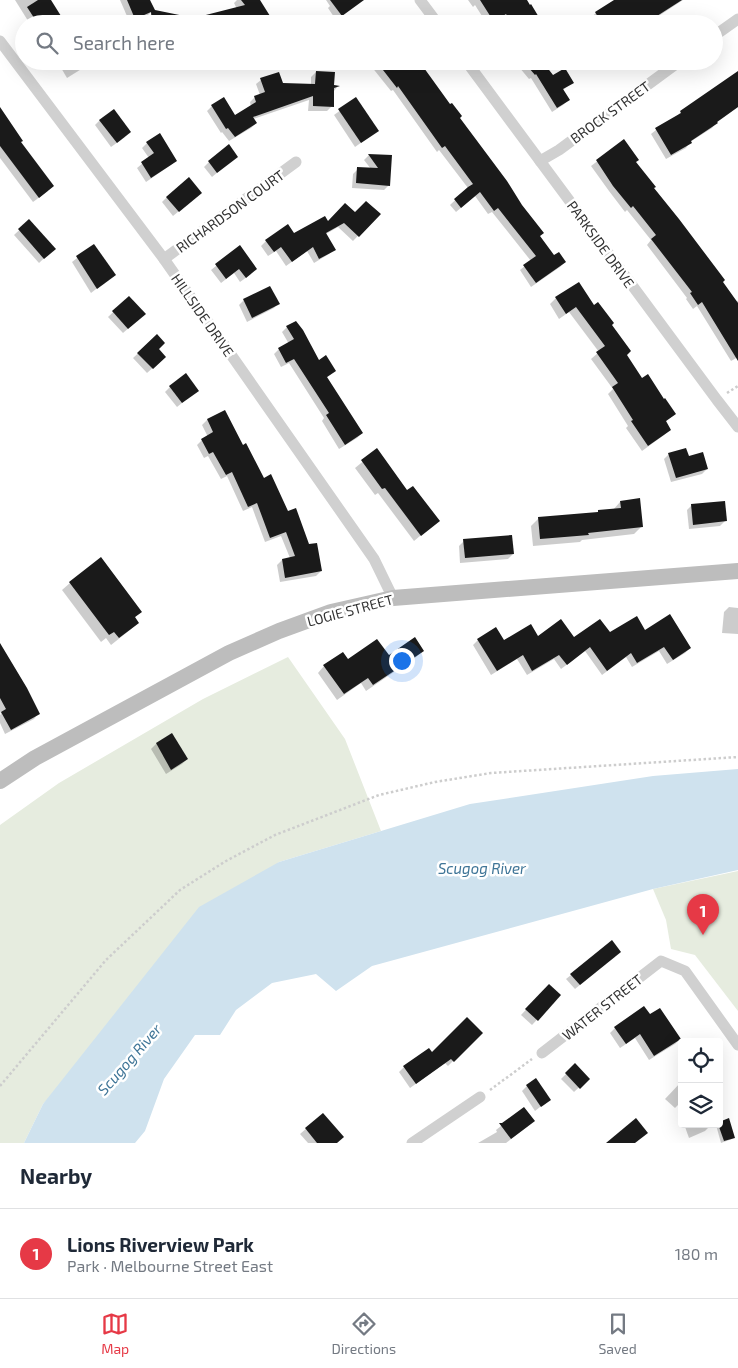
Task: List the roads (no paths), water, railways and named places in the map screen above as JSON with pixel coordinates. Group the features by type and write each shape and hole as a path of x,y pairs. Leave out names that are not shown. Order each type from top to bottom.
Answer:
{"street":[{"path":"420,0 431,15"},
{"path":"723,30 738,19"},
{"name":"HILLSIDE DRIVE","path":"0,41 15,61"},
{"name":"HILLSIDE DRIVE","path":"22,70 164,259 374,559 393,598"},
{"name":"PARKSIDE DRIVE","path":"473,70 738,426"},
{"name":"BROCK STREET","path":"540,161 559,150 668,70"},
{"name":"RICHARDSON COURT","path":"164,259 296,162"},
{"name":"LOGIE STREET","path":"0,781 35,758 229,653 279,631 331,612 393,598 738,571"},
{"name":"WATER STREET","path":"542,1053 662,961 685,971 738,1045"},
{"path":"416,1142 480,1097"}],"water":[{"name":"Scugog River","path":"738,769 738,870 653,889 372,966 336,991 316,974 272,983 236,1010 220,1035 195,1035 164,1079 145,1131 135,1143 24,1143 43,1104 199,907 279,862 470,804 653,776"}],"place":[{"name":"Lions Riverview Park","path":"703,935"}]}
